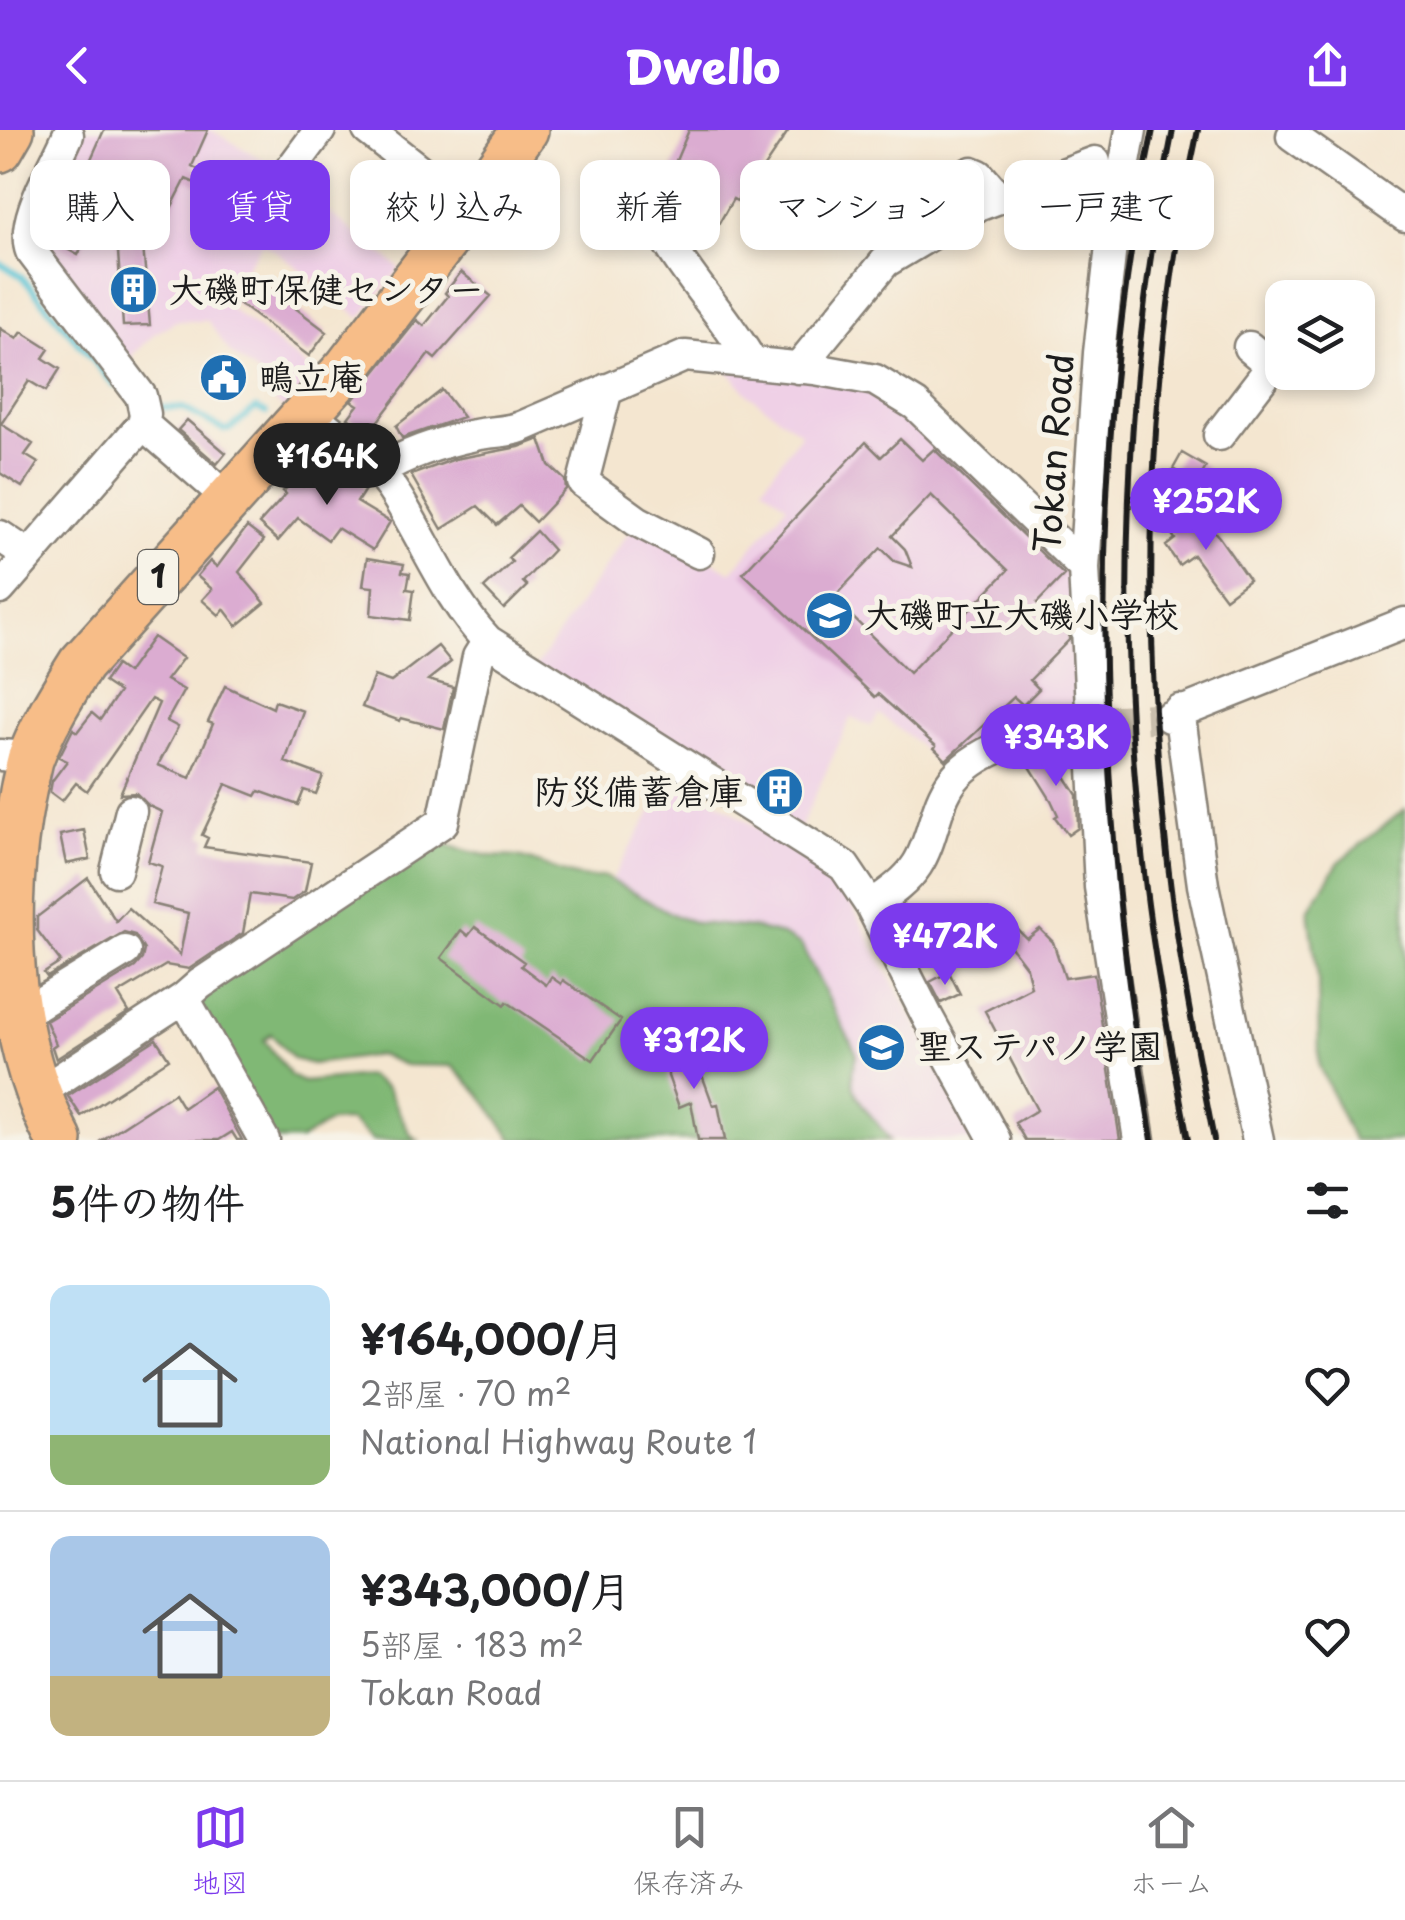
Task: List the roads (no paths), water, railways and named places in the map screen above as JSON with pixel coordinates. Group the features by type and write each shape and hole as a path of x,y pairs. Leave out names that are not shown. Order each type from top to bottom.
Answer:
{"highway":[{"path":"0,149 11,130"},
{"name":"1","path":"504,160 525,130"},
{"name":"1","path":"58,1140 7,1015 2,948 4,878 15,756 81,664 348,367 438,250"}],"street":[{"path":"297,160 320,130"},
{"path":"368,130 407,160"},
{"name":"Tokan Road","path":"1131,130 1113,228 1099,352 1084,568 1095,722 1100,887 1139,1140"},
{"path":"0,588 142,424 145,414 141,396 27,241 31,217 68,135"},
{"path":"1292,136 1405,216"},
{"path":"798,368 885,262 941,226 1004,196"},
{"path":"673,250 734,331 751,361"},
{"path":"718,359 734,331"},
{"path":"1219,435 1272,366 1249,347"},
{"path":"378,471 433,445 521,427 686,356 751,361 875,380 916,404 1084,568"},
{"path":"607,389 584,482 637,521 699,553"},
{"path":"308,412 378,471 396,495 447,587 488,641 844,866 872,906 996,1140"},
{"path":"142,424 230,500"},
{"path":"0,536 28,554"},
{"path":"1258,1140 1203,884 1174,714 1405,623"},
{"path":"36,1094 443,822 478,658 488,641"},
{"path":"872,906 917,865 937,809 968,764 1016,741 1095,722"},
{"path":"116,871 131,810"},
{"path":"7,1015 125,951"},
{"path":"184,998 264,1140"}],"waterway":[{"path":"0,263 22,277 115,386"},
{"path":"155,407 183,408 224,430 256,408 266,413"}],"tunnel":[{"path":"1101,721 1169,717"}],"railway":[{"path":"1152,1140 1118,887 1104,635 1106,509 1115,382 1130,256 1153,130"},
{"path":"1173,130 1144,311 1129,495 1127,587 1134,772 1143,863 1188,1140"},
{"path":"1198,130 1167,310 1158,400 1151,583 1158,765 1167,855 1214,1140"}],"place":[{"name":"大磯町保健センター","path":"134,290"},
{"name":"鴫立庵","path":"224,378"},
{"name":"大磯町立大磯小学校","path":"829,615"},
{"name":"防災備蓄倉庫","path":"779,792"},
{"name":"聖ステパノ学園","path":"882,1047"}]}
